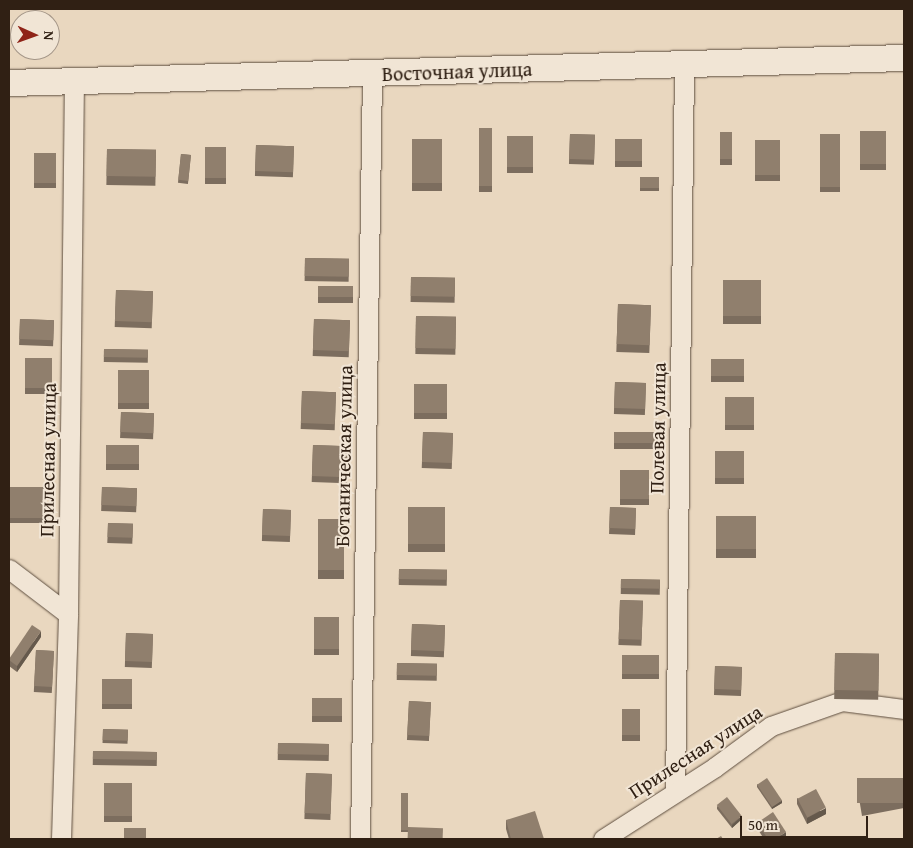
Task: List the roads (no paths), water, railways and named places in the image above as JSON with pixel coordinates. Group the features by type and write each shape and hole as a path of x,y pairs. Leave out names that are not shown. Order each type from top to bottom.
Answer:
{"street":[{"name":"Восточная улица","path":"9,83 904,58"},
{"name":"Полевая улица","path":"675,792 684,64"},
{"name":"Ботаническая улица","path":"360,839 372,73"},
{"name":"Прилесная улица","path":"61,839 68,614 74,81"},
{"path":"9,569 68,614"},
{"name":"Прилесная улица","path":"603,839 715,767 771,726 842,701 904,709"}]}
